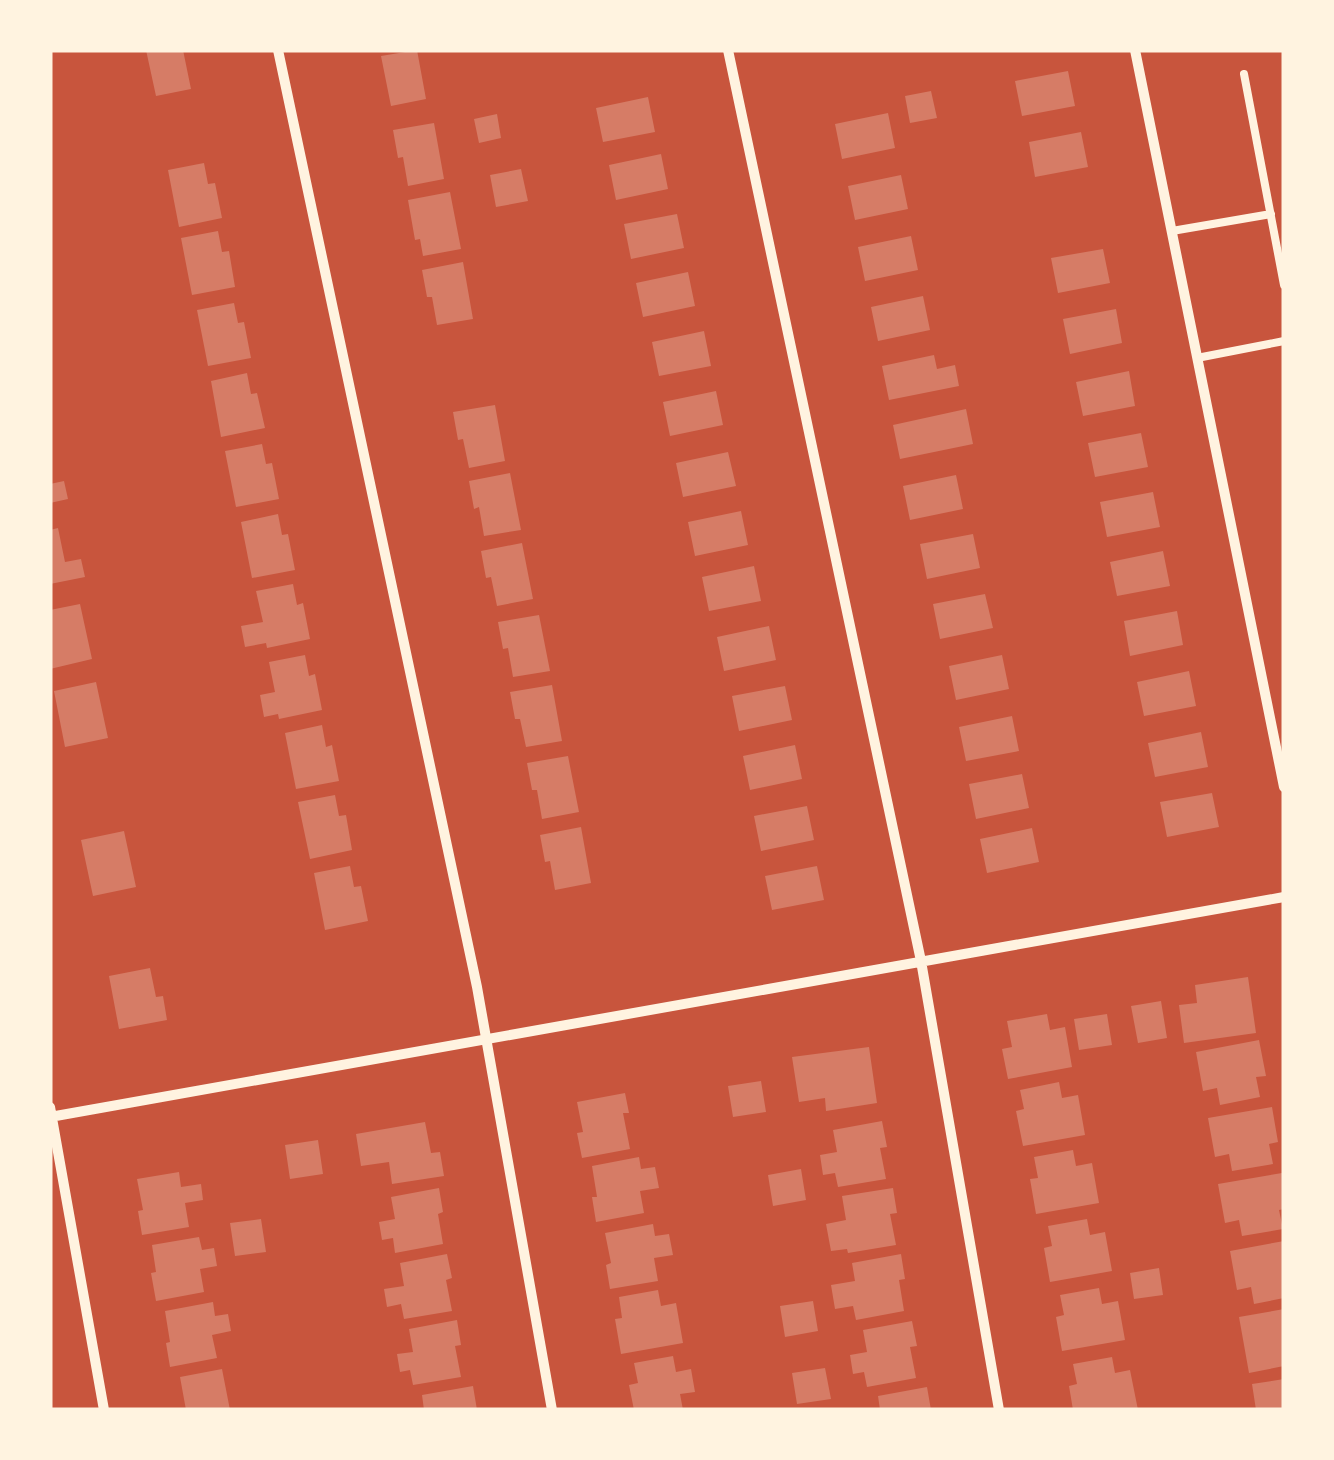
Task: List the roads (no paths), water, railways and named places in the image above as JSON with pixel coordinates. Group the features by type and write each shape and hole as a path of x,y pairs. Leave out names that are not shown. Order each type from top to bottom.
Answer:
{"street":[{"path":"278,50 486,1040 552,1410"},
{"path":"728,50 920,961 998,1410"},
{"path":"1135,50 1284,788"},
{"path":"104,1410 51,1113 486,1040 1284,897"}],"lane":[{"path":"1244,74 1284,284"},
{"path":"1172,230 1270,214"},
{"path":"1198,358 1284,341"}]}
